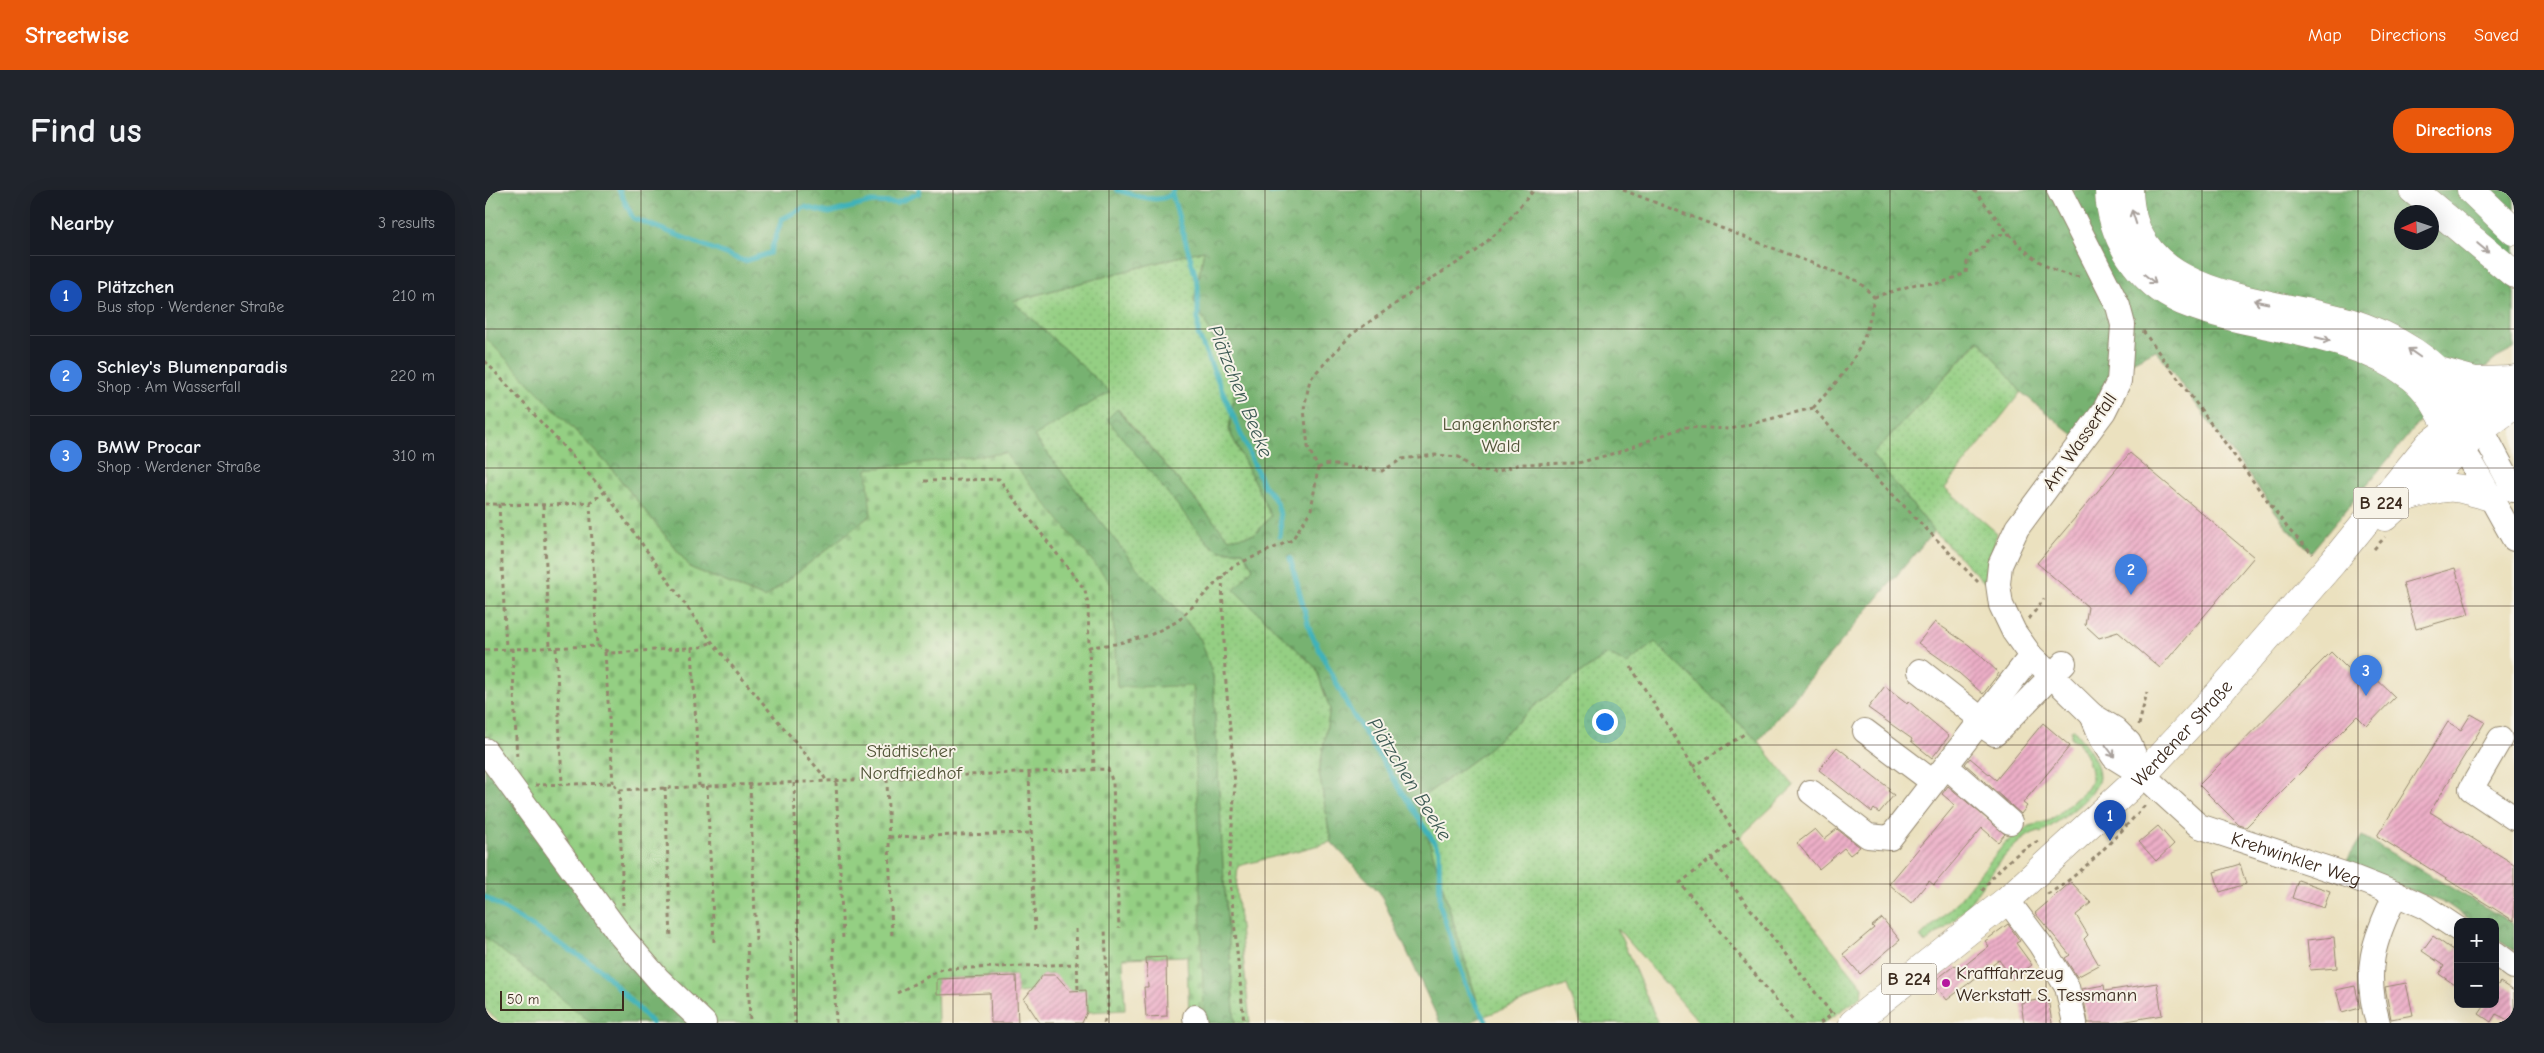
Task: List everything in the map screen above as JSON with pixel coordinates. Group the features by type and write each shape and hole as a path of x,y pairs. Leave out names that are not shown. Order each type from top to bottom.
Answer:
{"main road":[{"path":"2109,190 2109,202 2125,249 2146,277 2182,301 2223,314 2333,341 2377,357 2412,377 2431,397 2455,439"},
{"path":"2129,190 2131,207 2142,237 2163,267 2180,277 2223,294 2363,327 2398,342 2439,371 2452,383 2477,420"},
{"path":"2413,190 2514,274"},
{"path":"2471,190 2514,231"},
{"path":"2439,371 2475,381 2513,388"},
{"name":"Werdener Straße","path":"2322,558 2410,496 2455,439 2513,388"},
{"name":"Werdener Straße","path":"1843,1019 2007,900 2150,782 2322,558 2429,444 2455,439"},
{"path":"2410,496 2444,486 2503,494"}],"street":[{"name":"Am Wasserfall","path":"2059,190 2118,306 2123,325 2124,386 2017,528 2000,566 1999,594 2001,604 2014,632 2031,656 2058,670 2092,714 2115,729 2129,743 2150,782"},
{"path":"2477,420 2503,494 2514,539"},
{"path":"2455,439 2503,494"},
{"path":"1811,792 1868,836 1890,838 2031,656"},
{"path":"1920,671 1981,719 1986,728 1995,734 2058,670"},
{"path":"1865,731 1939,774 2010,822"},
{"path":"2500,738 2471,790 2514,818"},
{"path":"485,750 515,785 621,936 659,980 704,1023"},
{"name":"Krehwinkler Weg","path":"2150,782 2199,826 2350,876 2396,894 2425,907 2454,926"},
{"path":"2378,1023 2373,1005 2371,964 2373,946 2396,894"},
{"path":"2007,900 2040,944 2067,987 2075,1023"},
{"path":"2499,956 2514,967"}],"path":[{"path":"1089,647 1115,644 1150,635 1178,621 1233,566 1292,540 1311,510 1318,468 1308,447 1306,428 1305,408 1310,379 1352,334 1403,298 1475,252 1500,230 1534,190"},
{"path":"1623,190 1858,281 1874,298"},
{"path":"1974,190 2033,259 2052,270 2075,276 2103,276"},
{"path":"1874,298 1916,284 1941,283 1966,272 1967,262 1972,252 1981,250 1993,235 2011,234"},
{"path":"1318,468 1328,464 1382,471 1402,459 1435,455 1459,457 1475,472 1496,472 1520,464 1578,463 1619,452 1685,427 1731,429 1813,408 1841,378 1857,354 1870,325 1874,298"},
{"path":"2118,306 2133,317 2289,530 2322,558"},
{"path":"485,361 605,492 712,642 827,782"},
{"path":"485,368 491,368"},
{"path":"1813,408 1867,468 1988,592 1999,594"},
{"path":"924,481 999,479 1085,590 1088,604 1094,768"},
{"path":"485,504 543,505 589,502 605,492"},
{"path":"589,502 597,646"},
{"path":"499,504 506,648"},
{"path":"543,505 549,647"},
{"path":"1222,576 1225,672 1235,784 1229,869 1243,1023"},
{"path":"2024,625 2044,599"},
{"path":"485,650 597,646 605,652 692,647 712,642"},
{"path":"692,647 699,786"},
{"path":"512,648 515,785 613,783"},
{"path":"556,648 562,784"},
{"path":"605,652 613,783 619,790 623,906"},
{"path":"1631,667 1738,838 1680,883 1795,1023"},
{"path":"2137,731 2147,692"},
{"path":"1693,767 1746,733"},
{"path":"619,790 1029,774 1094,768 1108,769 1113,783 1119,928"},
{"path":"1029,774 1035,931"},
{"path":"887,779 892,937"},
{"path":"836,782 843,939"},
{"path":"2096,855 2127,827 2150,782"},
{"path":"794,784 799,940"},
{"path":"750,785 756,942"},
{"path":"707,786 714,943"},
{"path":"665,787 671,939"},
{"path":"889,837 1031,833"},
{"path":"1991,879 2018,851"},
{"path":"1711,858 1843,1019"},
{"path":"1104,1023 1107,1010 1105,928"},
{"path":"1076,930 1078,990"},
{"path":"833,939 837,1023"},
{"path":"791,941 795,1023"},
{"path":"747,943 750,1023"},
{"path":"897,994 942,969 1077,964"}],"green space":[{"name":"Langenhorster Wald","path":"485,190 2514,190 2514,349 2497,358 2420,421 2311,552 2289,530 2156,350 2110,373 2096,404 2076,437 2021,392 1979,340 1872,455 1934,531 1758,741 1655,642 1627,664 1608,654 1538,703 1482,754 1417,801 1482,1017 1468,1023 1440,1023 1380,893 1331,842 1319,772 1330,709 1316,668 1234,590 1253,568 1243,551 1220,551 1209,544 1107,419 1117,409 1229,539 1255,534 1271,516 1229,430 1236,382 1194,301 1204,250 1013,301 1110,392 1034,436 1136,567 1173,604 1201,640 1213,676 1223,866 1235,1023 1204,1023 1117,687 1111,584 871,515 765,598 691,568 610,467 485,337"},
{"path":"1204,250 1194,301 1236,382 1229,430 1271,516 1255,535 1229,539 1118,409 1220,551 1243,551 1253,568 1235,590 1316,668 1330,709 1319,772 1331,842 1238,866 1236,889 1250,1023 1235,1023 1223,866 1213,676 1201,640 1173,604 1136,567 1034,436 1013,301"},
{"name":"Städtischer Nordfriedhof","path":"485,337 610,467 691,568 765,598 871,515 867,469 1005,453 1111,584 1117,687 1193,686 1204,1017 1189,1017 1187,956 1123,958 1125,1010 1087,1012 1085,990 1070,991 1055,975 1043,975 1029,992 1017,993 1016,976 937,979 938,1023 694,1023 485,763"},
{"path":"1980,340 2021,392 1945,488 1997,533 1984,582 1934,531 1872,455"},
{"path":"1655,642 1758,741 1794,786 1740,837 1863,987 1862,996 1824,1023 1700,1023 1617,928 1658,1023 1581,1023 1567,985 1482,1017 1417,801 1482,754 1538,703 1608,654 1627,664"},
{"path":"2073,729 2090,751 2098,770 2099,777 2092,792 2076,808 2056,823 2041,833 2037,831 2024,838 2014,847 1995,868 1961,913 1925,943 1920,937 1956,903 2005,843 2030,826 2051,820 2087,789 2091,781 2091,772 2088,760 2078,741 2071,739 2071,731"},
{"path":"485,763 694,1023 592,1023 485,937"},
{"path":"2362,836 2514,924 2514,951 2499,941 2499,918 2467,918 2447,904 2353,868 2343,867"},
{"path":"485,936 596,1023 500,1023 485,1009"}],"building":[{"path":"2130,453 2254,557 2160,668 2118,632 2099,638 2085,625 2088,607 2037,563"},
{"path":"2455,568 2469,614 2416,629 2403,583"},
{"path":"1935,622 1969,645 1999,673 1983,694 1952,667 1918,643"},
{"path":"2331,652 2358,679 2367,670 2395,697 2367,726 2357,716 2246,827 2239,825 2199,785"},
{"path":"1885,686 1907,703 1908,701 1949,736 1932,758 1911,741 1912,739 1868,708"},
{"path":"2471,714 2485,722 2430,812 2514,864 2514,921 2377,836 2448,722 2461,730"},
{"path":"2043,723 2070,746 2023,803 2027,806 2021,814 1965,764 1970,758 1996,780"},
{"path":"1837,747 1890,789 1888,791 1894,795 1879,813 1874,809 1872,812 1819,770"},
{"path":"1948,786 2005,834 1998,842 1982,828 1934,885 1929,881 1911,903 1889,884 1955,805 1942,794"},
{"path":"2158,826 2174,844 2156,861 2139,842"},
{"path":"1815,829 1824,839 1837,829 1860,847 1850,855 1844,848 1819,869 1797,843"},
{"path":"2240,864 2246,884 2220,892 2214,872"},
{"path":"2298,880 2330,891 2324,908 2292,898"},
{"path":"2071,882 2091,903 2076,915 2088,935 2084,939 2099,965 2077,977 2065,958 2070,955 2035,913"},
{"path":"1882,918 1900,940 1860,974 1843,954 1874,928 1872,926"},
{"path":"2008,924 2020,941 2016,943 2032,965 2013,979 1999,960 1947,1000 1933,982 1955,965 1959,970 1989,946 1985,941"},
{"path":"2433,936 2454,951 2454,984 2439,974 2444,966 2422,951"},
{"path":"2334,937 2337,968 2310,970 2307,940"},
{"path":"1166,957 1167,1016 1146,1017 1144,987 1148,987 1146,958"},
{"path":"1043,975 1056,975 1070,991 1086,990 1087,1012 1082,1023 1040,1023 1024,999"},
{"path":"1016,976 1018,1023 991,1023 990,993 937,995 937,979"},
{"path":"2500,982 2514,991 2514,1023 2496,1014 2491,1022 2479,1014 2483,1008 2499,1008"},
{"path":"2157,983 2162,1015 2115,1023 2088,1023 2082,989 2104,985 2105,991"},
{"path":"2406,983 2413,1015 2391,1019 2385,987"},
{"path":"2355,986 2360,1008 2342,1013 2336,990"},
{"path":"2048,998 2052,1023 2024,1023 2021,1003"}],"waterway":[{"path":"619,190 633,218 744,261 770,253 782,219 805,207 829,213 872,202 896,203 919,193 919,190"},
{"path":"1117,190 1139,197 1156,199 1163,198 1174,190"},
{"path":"1264,190 1269,192 1294,190"},
{"name":"Plätzchen Beeke","path":"1172,194 1198,285 1198,334 1263,485 1276,502 1280,514 1280,536"},
{"name":"Plätzchen Beeke","path":"1290,558 1310,631 1350,710 1439,850 1440,905 1467,988 1486,1021"},
{"path":"485,897 600,969 652,1023"}],"place":[{"name":"Schley's Blumenparadis","path":"2131,595"},
{"name":"BMW Procar","path":"2366,696"},
{"name":"Plätzchen","path":"2110,841"},
{"name":"Kraftfahrzeug Werkstatt S. Tessmann","path":"1946,983"}]}
